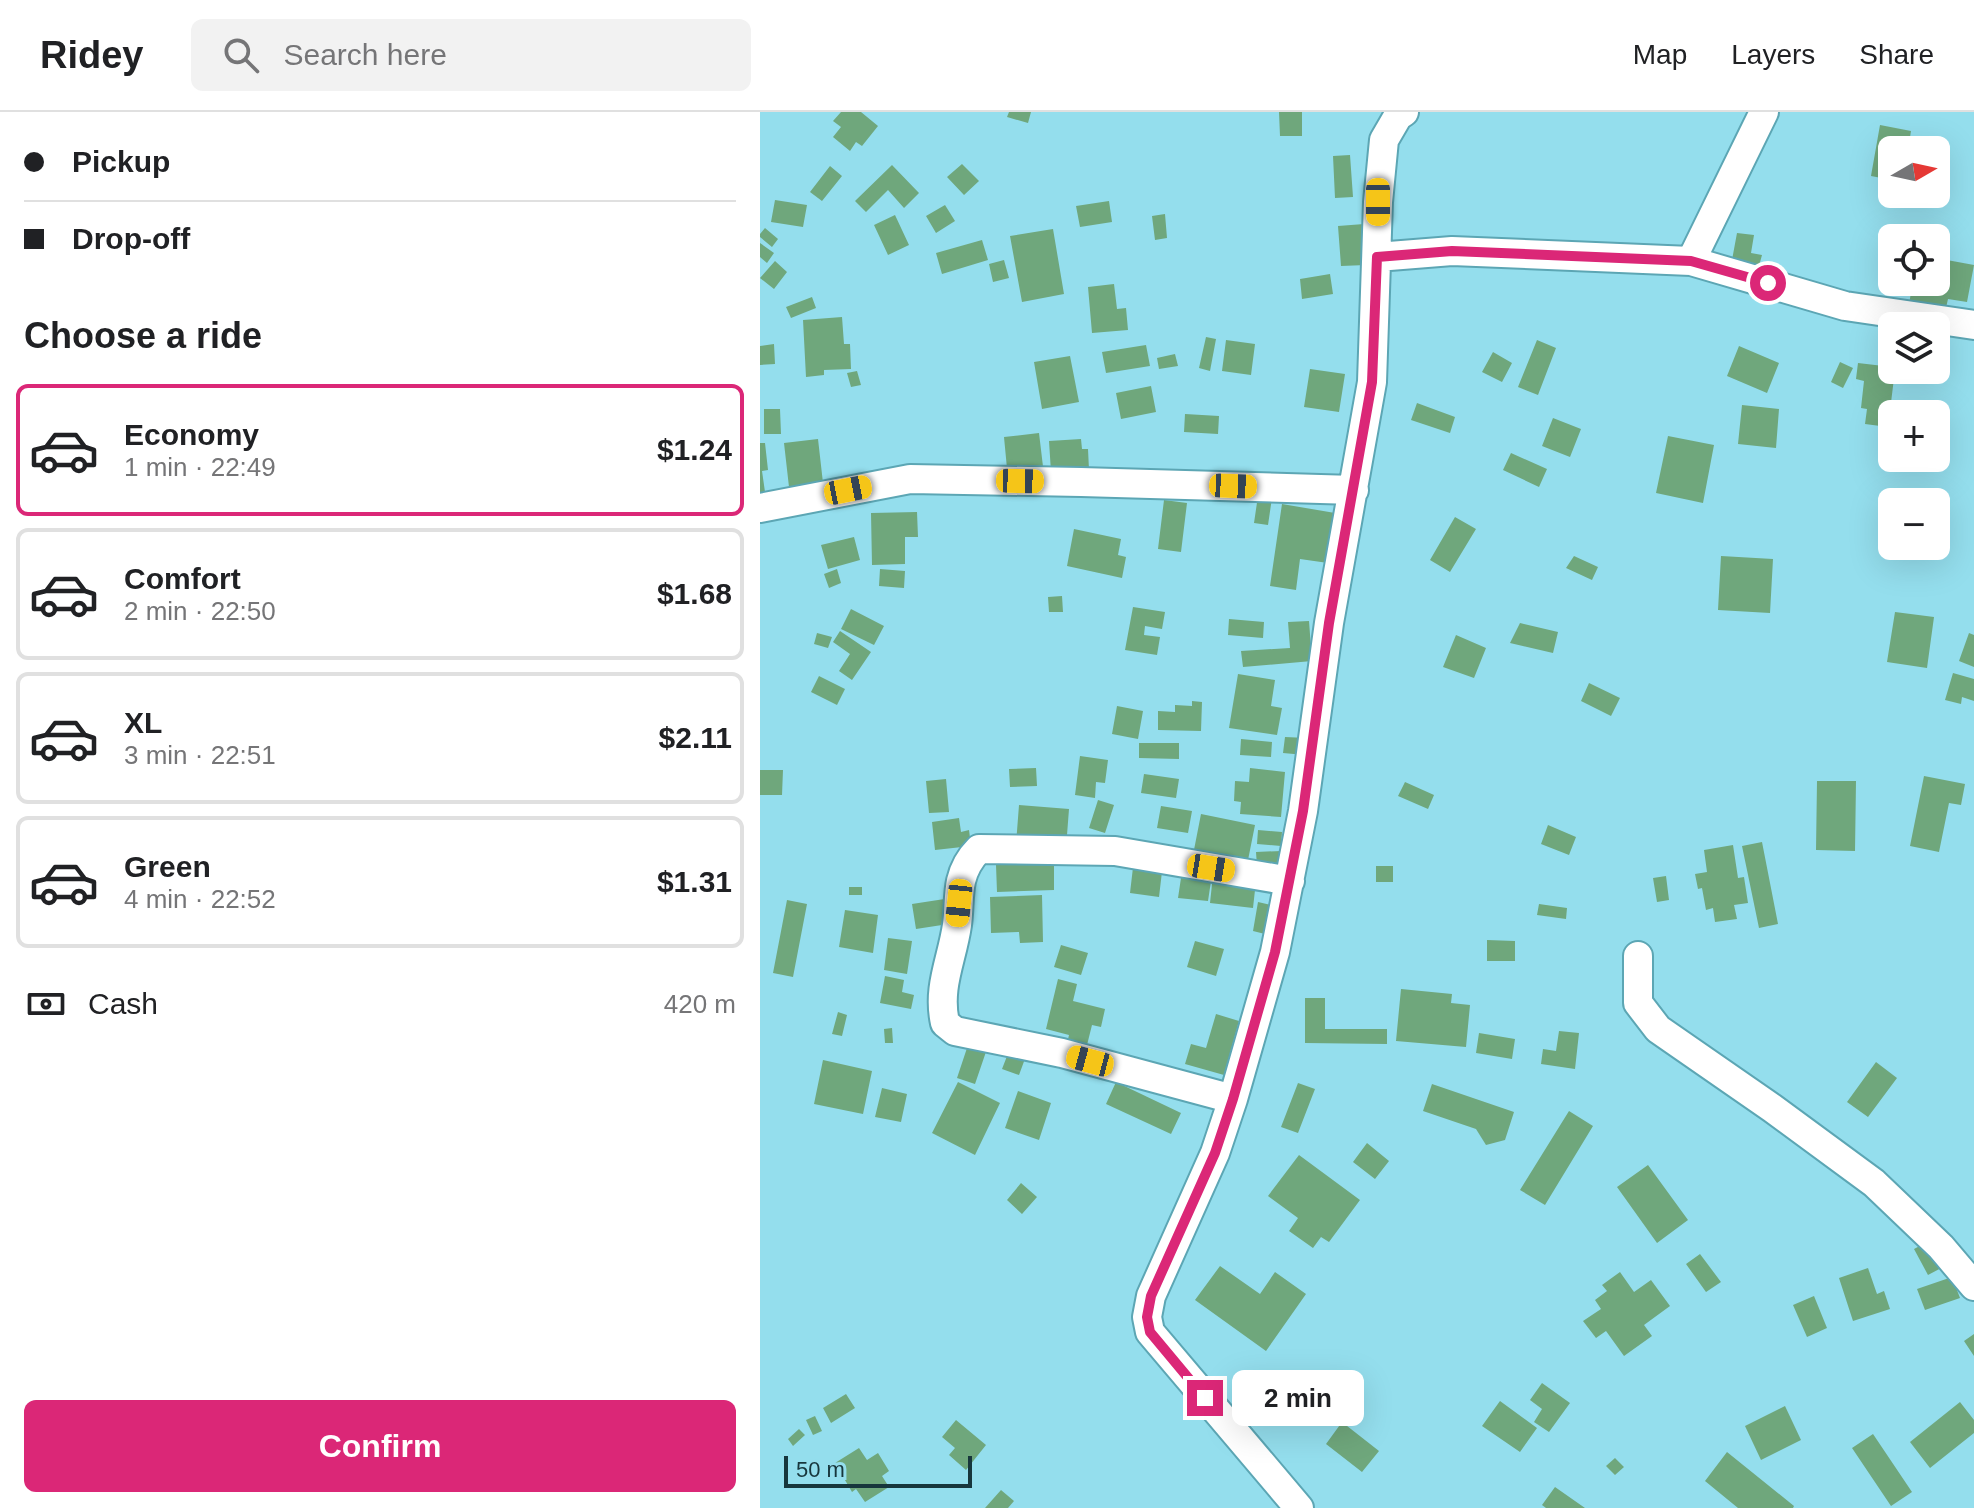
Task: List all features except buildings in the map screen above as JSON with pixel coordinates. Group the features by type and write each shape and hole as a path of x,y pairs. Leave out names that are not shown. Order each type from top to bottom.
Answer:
{"street":[{"path":"1299,1508 1150,1332 1147,1317 1151,1296 1215,1153 1275,952 1303,811 1329,623 1372,382 1378,202 1384,140 1398,116 1404,112"},
{"path":"1691,261 1764,112"},
{"path":"1377,257 1452,251 1691,261 1845,306 1974,325"},
{"path":"760,508 910,479 1354,490"},
{"path":"1233,1099 1062,1053 955,1031 945,1023 942,986 956,927 961,880 969,858 979,849 1001,848 1115,851 1290,881"},
{"path":"1638,956 1638,1003 1658,1029 1874,1183 1941,1247 1974,1286"}],"route":[{"path":"1205,1398 1150,1332 1147,1317 1151,1296 1215,1153 1275,952 1303,811 1329,623 1372,382 1377,257 1452,251 1691,261 1768,283"}]}
